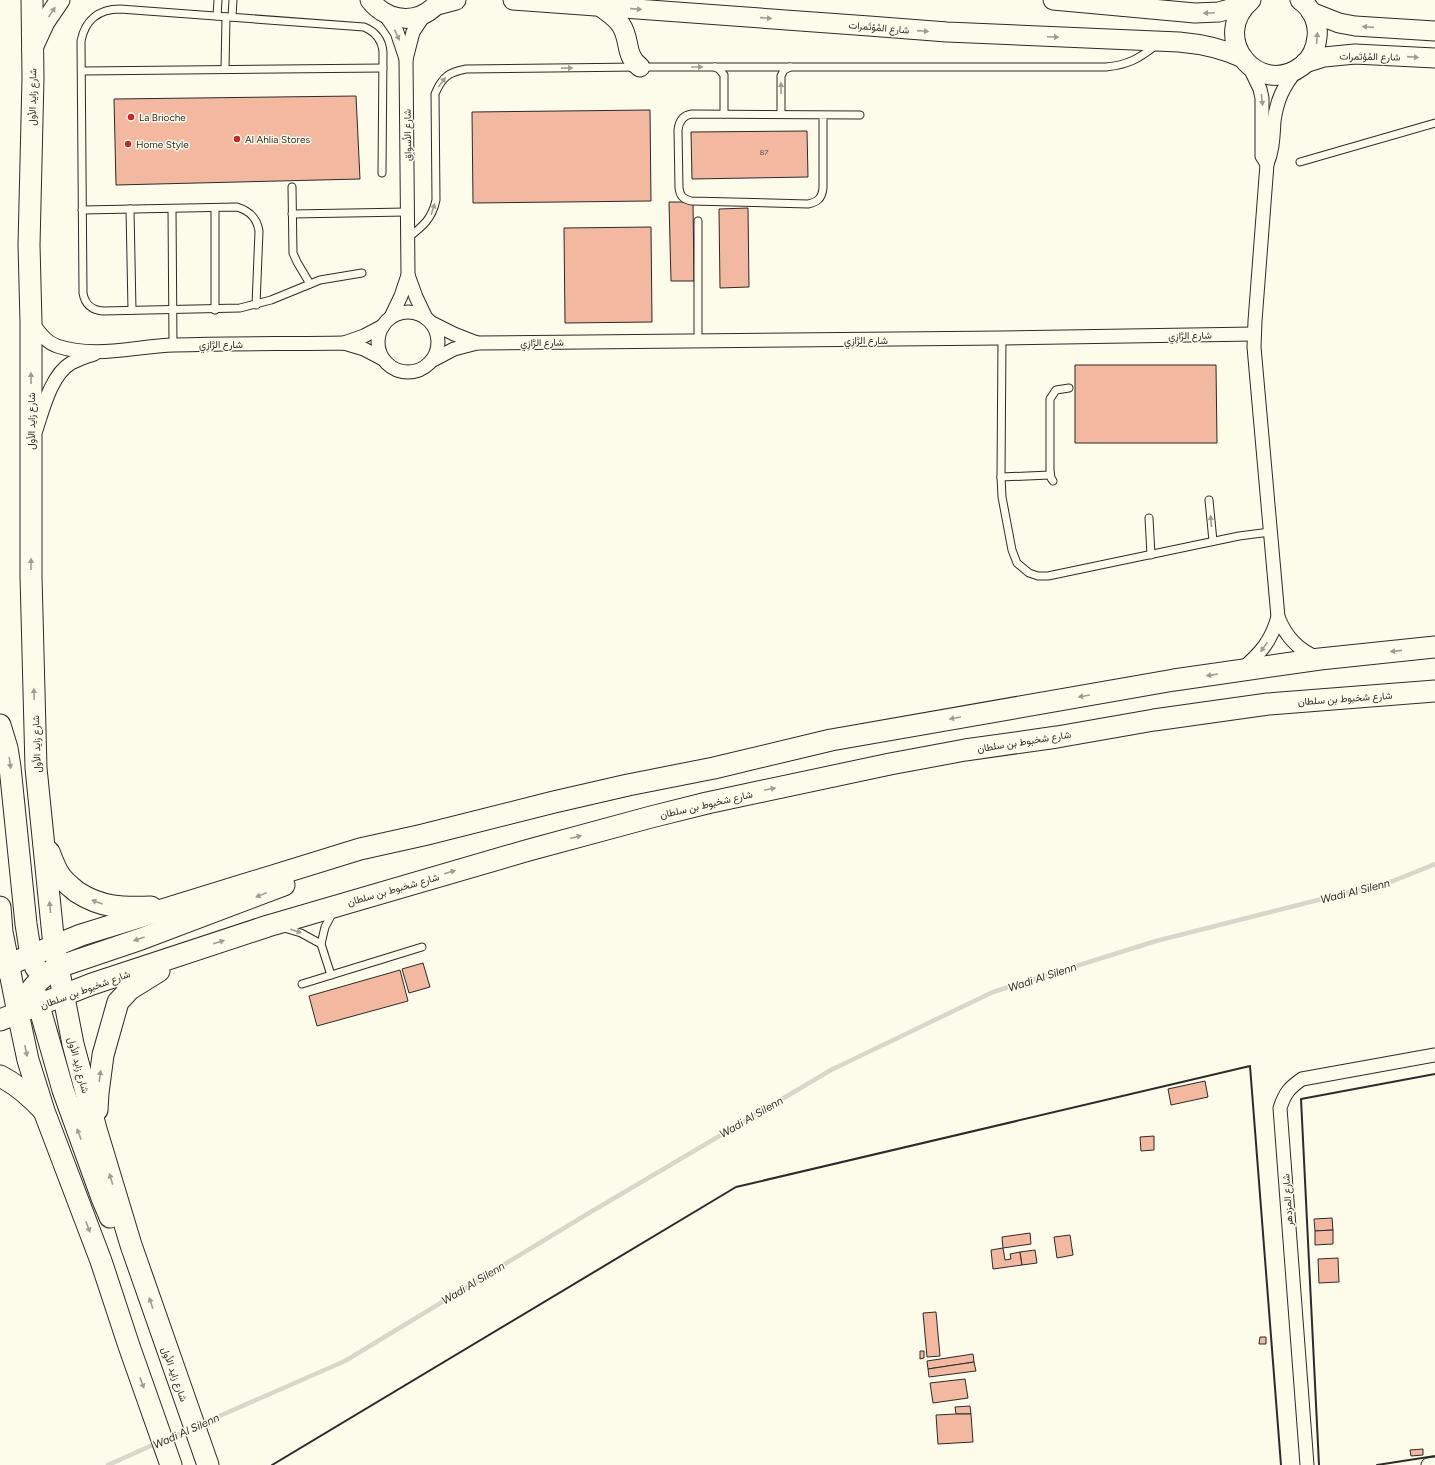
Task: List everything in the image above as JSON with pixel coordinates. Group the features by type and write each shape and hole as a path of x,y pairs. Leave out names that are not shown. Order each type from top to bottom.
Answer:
{"main road":[{"name":"شارع زايد الأول","path":"32,0 33,78 29,245 31,322 31,576 36,768 54,946 9,1017 28,1060 44,1111 101,1261 171,1465"},
{"path":"54,946 81,935 360,849 423,835 554,802 628,785 714,768 831,740 1174,680 1320,659 1435,647"},
{"name":"شارع شخبوط بن سلطان","path":"5,966 63,996 92,984 199,948 339,904 651,817 768,789 965,750 1057,737 1154,720 1261,705 1435,691"},
{"path":"0,725 7,748 10,767 32,981 63,1090 102,1198 117,1228 131,1244"},
{"path":"42,837 60,875 72,888 90,900 107,906 177,906"},
{"path":"32,981 258,896 310,875 360,849"},
{"path":"0,907 5,966"},
{"path":"96,1129 98,1093 103,1055 118,1002 130,989 199,948"},
{"name":"شارع زايد الأول","path":"32,981 63,996 73,1044 96,1129 131,1244 163,1340 208,1465"},
{"path":"0,1076 34,1100 44,1111"}],"street":[{"path":"32,50 45,22 60,0"},
{"path":"374,3 394,17 404,19 415,18 434,6 456,0"},
{"name":"شارع المُؤتَمرات","path":"513,0 921,31 1161,41 1208,46 1229,52 1257,70 1266,74 1277,75 1287,73 1324,57 1356,54 1435,58"},
{"path":"1053,0 1196,13 1219,12 1249,2"},
{"path":"1249,2 1240,12 1236,20 1234,30 1235,40 1238,50 1260,89 1263,120 1262,154 1263,160 1267,164"},
{"name":"شارع الأسواق","path":"374,3 397,32 406,59"},
{"path":"1305,4 1340,23 1355,26 1435,31"},
{"path":"1305,4 1316,22 1317,38 1312,54 1283,88 1279,97 1274,121 1271,154 1267,164 1254,334 1278,617 1289,639 1308,654 1320,659"},
{"name":"شارع الأسواق","path":"387,322 401,296 408,275 406,59 413,32 434,6"},
{"path":"600,6 621,24 630,55 635,64 640,67"},
{"name":"شارع الأسواق","path":"408,275 416,297 429,321"},
{"path":"409,312 418,314 429,321 438,338 436,353 433,360 422,369 408,372 394,368 383,359 379,351 378,342 379,334 387,322 400,313 409,312"},
{"name":"شارع الرَّازِي","path":"429,321 454,334 477,343"},
{"name":"شارع الرَّازِي","path":"31,322 45,339 55,346 98,352 173,345 344,344 364,349 383,359"},
{"name":"شارع الرَّازِي","path":"344,344 364,336 387,322"},
{"name":"شارع الرَّازِي","path":"433,360 454,349 477,343 1254,334"},
{"name":"شارع الرَّازِي","path":"30,449 44,404 54,382 61,372 70,364 98,352"},
{"path":"1241,670 1266,646 1278,617"},
{"name":"شارع المزدهر","path":"1307,1465 1280,1108 1284,1096 1291,1086 1302,1078 1435,1055"},
{"path":"1428,1465 1435,1464"}],"lane":[{"path":"217,16 218,0"},
{"path":"225,69 229,17 233,0"},
{"path":"362,273 332,278 310,284 256,305 232,309 98,310 87,304 83,293 82,210 82,41 86,25 105,10 120,9 364,28 376,34 380,39 382,46 383,68 382,173"},
{"path":"408,238 425,224 434,209 436,200 435,94 439,84 446,76 456,71 466,69 640,67 1106,67 1121,65 1136,60 1161,41"},
{"path":"713,67 724,75 724,114"},
{"path":"781,114 781,76 784,70 790,67"},
{"path":"82,71 383,68"},
{"path":"823,115 823,188 821,197 818,201 808,204 686,200 682,197 679,188 678,130 680,122 687,115 692,114 860,115"},
{"path":"1300,162 1435,123"},
{"path":"292,187 294,253 297,262 310,284"},
{"path":"82,210 237,207 242,209 251,214 258,225 259,231 256,305"},
{"path":"215,208 215,310"},
{"path":"130,209 132,310"},
{"path":"172,209 173,345"},
{"path":"292,214 408,212"},
{"path":"698,222 698,341"},
{"path":"1002,338 1002,497 1012,550 1017,563 1030,573 1038,576 1053,575 1247,534 1270,532"},
{"path":"1001,477 1052,478 1050,399 1056,390 1069,388"},
{"path":"1209,500 1213,541"},
{"path":"1149,518 1151,555"},
{"path":"331,975 321,944 328,919 339,904"},
{"path":"268,926 279,927 301,933 321,944"},
{"path":"302,984 422,947"}],"building":[{"name":"Al Ahlia Stores","path":"356,96 360,179 116,185 114,99"},
{"path":"650,110 651,201 473,203 472,112"},
{"path":"807,131 808,177 692,179 691,132"},
{"path":"669,202 693,202 694,281 671,281"},
{"path":"748,208 749,287 720,288 719,209"},
{"path":"651,227 652,322 565,323 564,228"},
{"path":"1075,365 1216,365 1217,443 1075,443"},
{"path":"423,963 430,987 409,993 402,969"},
{"path":"400,970 408,1001 317,1026 309,996"},
{"path":"1205,1081 1208,1097 1171,1105 1168,1089"},
{"path":"1154,1136 1154,1150 1141,1151 1140,1137"},
{"path":"1332,1218 1333,1230 1315,1231 1314,1219"},
{"path":"1333,1230 1333,1244 1315,1245 1315,1231"},
{"path":"1030,1233 1031,1244 1003,1248 1002,1237"},
{"path":"1070,1235 1073,1255 1057,1258 1054,1237"},
{"path":"1003,1248 1005,1260 1011,1259 1010,1254 1020,1252 1022,1265 993,1269 991,1250"},
{"path":"1035,1250 1037,1263 1022,1265 1020,1252"},
{"path":"1338,1258 1339,1282 1319,1283 1318,1259"},
{"path":"936,1312 940,1356 927,1357 923,1313"},
{"path":"1260,1337 1266,1337 1266,1344 1259,1344"},
{"path":"920,1351 924,1351 924,1358 920,1359"},
{"path":"973,1354 974,1362 928,1369 927,1361"},
{"path":"974,1362 976,1371 929,1377 928,1369"},
{"path":"965,1379 968,1398 933,1403 930,1383"},
{"path":"970,1406 971,1414 956,1414 955,1407"},
{"path":"971,1414 973,1442 938,1444 936,1415"},
{"path":"1423,1449 1423,1455 1411,1456 1410,1450"}],"waterway":[{"name":"Wadi Al Silenn","path":"199,1425 345,1361 589,1213 831,1070 993,992 1156,941 1393,881 1435,864"},
{"name":"Wadi Al Silenn","path":"168,1439 190,1429"},
{"name":"Wadi Al Silenn","path":"108,1465 157,1443"}],"wall":[{"path":"272,1465 736,1187 1250,1066 1281,1465"},
{"path":"1319,1465 1301,1099 1435,1074"},
{"path":"1377,1465 1435,1456"}],"place":[{"name":"La Brioche","path":"131,117"},
{"name":"Al Ahlia Stores","path":"237,139"},
{"name":"Home Style","path":"128,144"}]}
